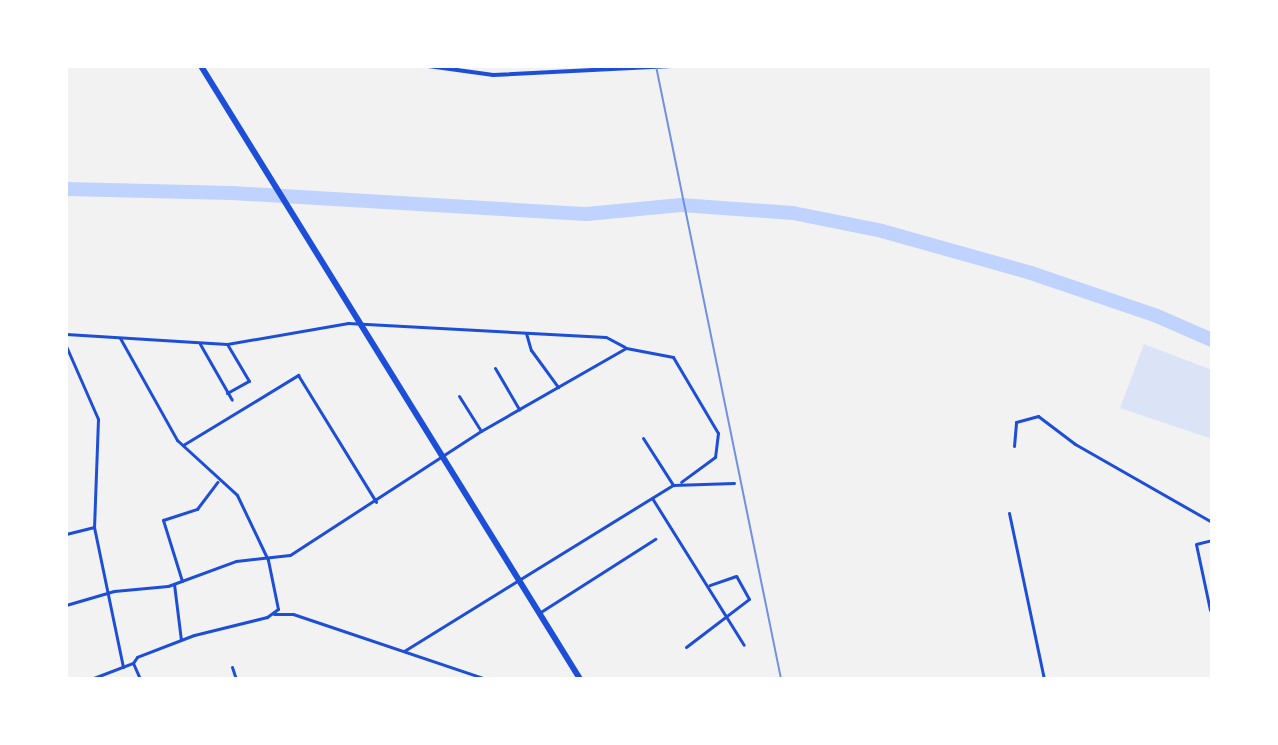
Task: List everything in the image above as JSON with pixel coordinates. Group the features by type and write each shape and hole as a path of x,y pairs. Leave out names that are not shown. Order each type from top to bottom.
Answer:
{"highway":[{"path":"201,66 580,679"}],"street":[{"path":"428,66 493,75 672,66"},
{"path":"66,334 227,344 359,323 606,337 626,348 673,357 718,433 713,460 404,651"},
{"path":"526,331 531,350 558,387"},
{"path":"120,338 183,445 217,482 227,483 237,495 268,560 278,609 274,614"},
{"path":"199,343 232,400"},
{"path":"227,344 249,381 227,393"},
{"path":"66,346 98,419 94,527 123,667"},
{"path":"66,605 108,593 174,584 236,561 268,560 290,555 481,431 626,348"},
{"path":"495,368 519,409"},
{"path":"183,445 298,375 376,502"},
{"path":"459,396 481,431"},
{"path":"1014,446 1016,422 1038,416 1075,444 1212,522"},
{"path":"643,438 673,485"},
{"path":"182,581 163,520 197,509 217,482"},
{"path":"681,482 734,483"},
{"path":"652,498 710,586 744,645"},
{"path":"1009,513 1044,679"},
{"path":"66,534 94,527"},
{"path":"539,613 655,539"},
{"path":"1210,610 1196,544 1212,540"},
{"path":"686,647 730,618 749,599 743,582 732,574 710,586"},
{"path":"174,584 181,640"},
{"path":"91,679 181,640 274,614 293,614 486,679"},
{"path":"133,663 140,679"},
{"path":"232,667 236,679"}],"shaded area":[{"path":"1144,344 1212,370 1212,439 1120,408"}],"waterway":[{"path":"66,189 232,193 587,214 681,205 793,213 882,231 1031,273 1157,316 1212,340"}],"railway":[{"path":"656,66 781,679"}]}
